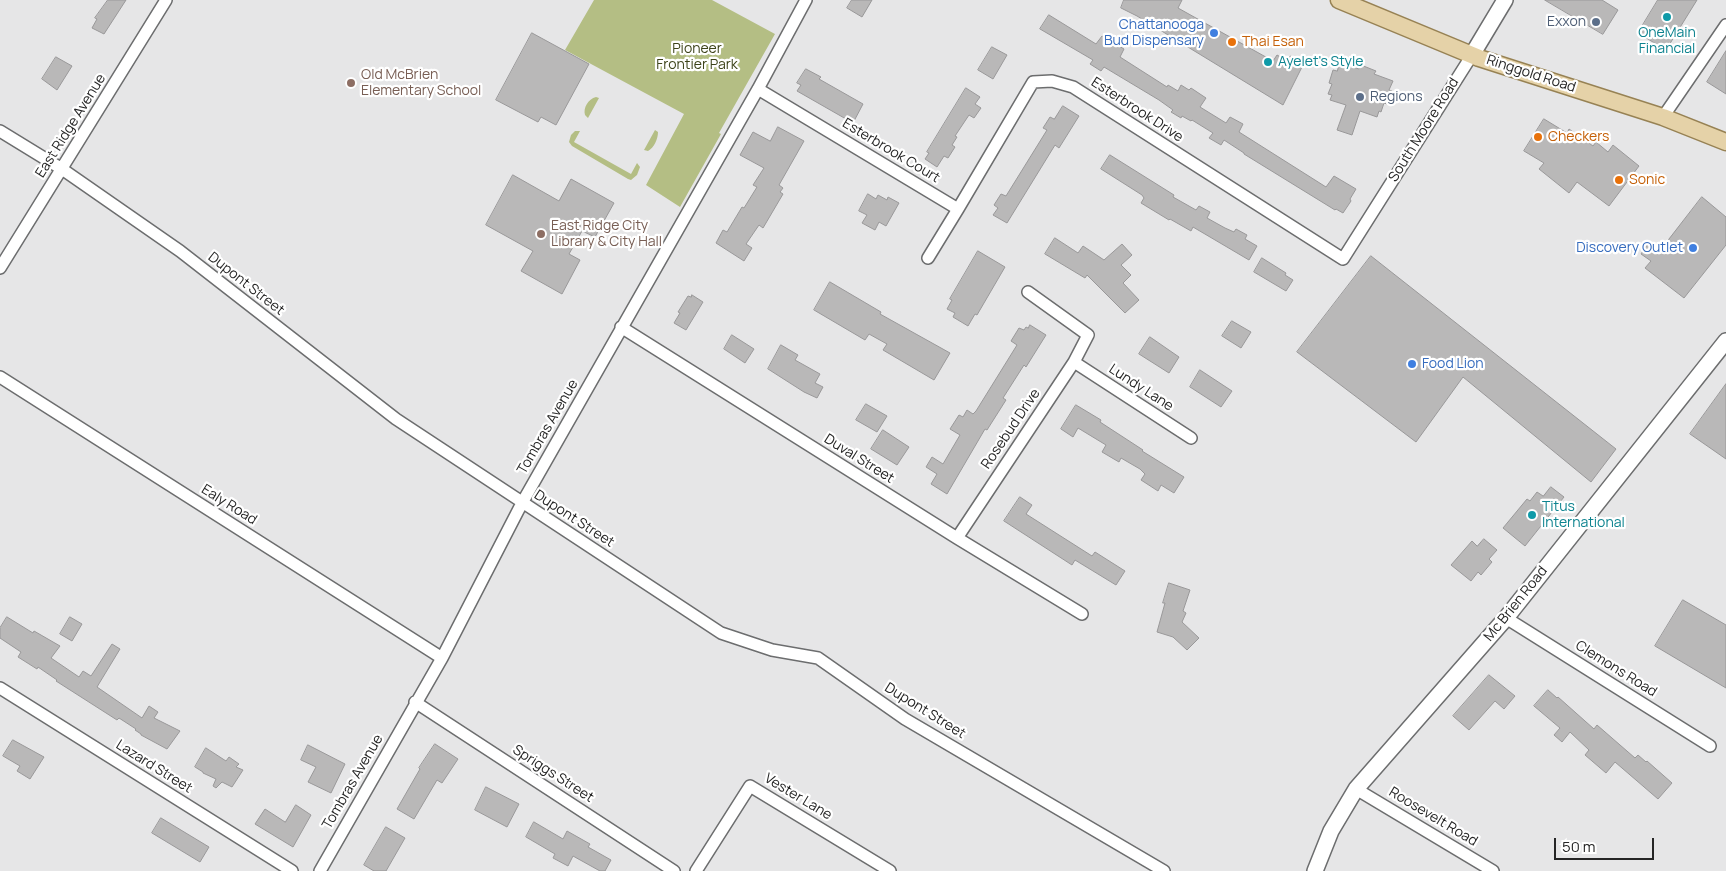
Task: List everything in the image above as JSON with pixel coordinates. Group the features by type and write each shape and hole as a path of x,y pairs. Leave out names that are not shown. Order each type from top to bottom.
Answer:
{"main road":[{"name":"Ringgold Road","path":"1340,0 1472,54 1663,116 1726,142"},
{"name":"South Moore Road","path":"1472,54 1505,0"},
{"name":"Mc Brien Road","path":"1315,871 1331,831 1356,789 1506,618 1726,341"}],"street":[{"name":"East Ridge Avenue","path":"0,268 166,0"},
{"name":"Tombras Avenue","path":"320,871 442,658 522,503 758,89 806,0"},
{"path":"1663,116 1726,25"},
{"name":"South Moore Road","path":"1343,259 1472,54"},
{"name":"Esterbrook Drive","path":"958,209 1033,82 1052,81 1073,87 1343,259"},
{"name":"Esterbrook Court","path":"758,89 958,209"},
{"name":"Dupont Street","path":"0,132 62,170 180,251 396,419 721,633 772,650 818,658 905,719 1164,871"},
{"path":"928,258 958,209"},
{"name":"Rosebud Drive","path":"957,538 1074,362 1088,335 1028,292"},
{"name":"Duval Street","path":"621,327 957,538 1082,614"},
{"name":"Lundy Lane","path":"1074,362 1191,438"},
{"name":"Ealy Road","path":"0,377 442,658"},
{"name":"Clemons Road","path":"1506,618 1710,746"},
{"name":"Lazard Street","path":"0,688 292,871"},
{"name":"Spriggs Street","path":"416,702 674,871"},
{"name":"Vester Lane","path":"696,871 750,786 890,871"},
{"name":"Roosevelt Road","path":"1356,789 1493,871"}],"green space":[{"name":"Pioneer Frontier Park","path":"594,0 712,0 775,34 680,207 646,185 684,114 565,50"},
{"path":"596,97 599,98 588,118 585,115 585,107 588,102"},
{"path":"655,130 658,132 655,143 648,151 644,150"},
{"path":"575,131 580,131 574,142 631,174 637,163 640,167 637,175 631,180 628,179 572,146 569,142 571,135"}],"building":[{"path":"108,0 126,0 104,34 92,28 97,19 95,18"},
{"path":"852,0 872,0 862,17 847,8"},
{"path":"1124,0 1182,0 1178,8 1273,61 1277,55 1288,61 1290,56 1304,63 1283,105 1121,8"},
{"name":"Exxon","path":"1545,0 1602,0 1618,10 1603,34"},
{"name":"OneMain Financial","path":"1658,0 1697,0 1666,50 1638,33"},
{"path":"1049,15 1096,44 1102,36 1124,49 1120,57 1167,87 1168,85 1178,91 1181,85 1189,90 1191,88 1206,98 1200,107 1226,123 1230,117 1243,124 1239,132 1326,187 1334,176 1356,189 1350,199 1351,201 1343,213 1335,210 1224,140 1221,145 1209,138 1213,133 1192,120 1182,116 1181,118 1171,112 1173,110 1159,100 1104,67 1101,71 1090,64 1093,60 1040,29"},
{"path":"532,33 589,64 556,125 541,117 538,122 496,100"},
{"path":"992,47 1007,55 993,79 978,70"},
{"path":"1726,51 1726,94 1707,82"},
{"path":"56,57 72,66 57,90 42,79"},
{"name":"Regions","path":"1340,62 1359,69 1361,65 1376,71 1374,74 1393,81 1389,90 1392,91 1387,104 1384,103 1381,112 1379,111 1377,117 1360,111 1352,135 1337,130 1346,105 1330,100 1332,95 1328,94 1332,84 1329,83 1333,70 1337,71"},
{"path":"806,69 821,77 819,79 863,104 853,123 797,91 801,85 797,83"},
{"path":"966,88 980,97 975,104 981,108 974,118 969,115 955,136 957,137 952,145 955,147 948,158 944,156 937,167 925,159 929,153 927,152"},
{"path":"1063,106 1079,116 1059,148 1055,145 1007,223 993,215 998,208 994,205 1001,194 1006,196 1047,130 1043,128 1050,117 1054,119"},
{"path":"1544,119 1567,133 1569,129 1593,146 1596,142 1608,152 1613,145 1639,166 1609,206 1577,182 1569,193 1539,169 1544,163 1524,151"},
{"path":"778,127 804,141 779,185 783,188 780,192 783,194 763,228 759,225 746,244 752,248 744,261 716,243 723,230 727,232 742,207 744,208 757,187 753,185 764,168 740,155 753,132 770,141"},
{"path":"1110,155 1174,195 1173,197 1196,210 1199,206 1210,212 1207,218 1234,232 1236,229 1247,235 1245,239 1257,246 1249,260 1193,227 1191,231 1141,203 1144,198 1142,195 1101,169"},
{"name":"East Ridge City Library & City Hall","path":"513,175 559,201 571,179 614,203 595,237 582,231 569,254 580,260 562,294 521,271 533,251 486,225"},
{"path":"868,194 876,199 878,195 887,200 888,197 899,203 886,226 879,222 875,230 862,223 867,215 859,211"},
{"name":"Discovery Outlet","path":"1702,197 1726,217 1726,245 1684,298 1645,268 1651,261 1641,254 1649,242 1660,250"},
{"path":"1055,238 1078,253 1083,246 1104,260 1122,244 1132,255 1121,265 1131,275 1123,283 1139,300 1125,313 1087,275 1085,278 1045,254"},
{"path":"978,251 1005,267 977,315 975,314 968,326 953,317 955,313 947,309 952,300 950,299"},
{"name":"Food Lion","path":"1371,256 1616,449 1591,482 1463,377 1416,442 1297,352"},
{"path":"1262,258 1286,273 1285,275 1293,280 1286,291 1254,272"},
{"path":"830,282 881,312 880,314 950,353 934,380 883,350 887,344 869,334 865,340 814,310"},
{"path":"692,295 703,302 686,330 674,323 680,313 678,312 688,296 691,297"},
{"path":"1232,321 1251,332 1241,348 1222,336"},
{"path":"1030,325 1046,335 1026,367 1024,365 1003,398 1006,400 987,430 985,429 947,494 931,484 937,474 926,467 932,457 943,464 960,435 950,429 959,415 963,417 967,410 973,414 976,411 1017,345 1011,341 1019,328 1024,330"},
{"path":"732,335 754,349 745,363 724,349"},
{"path":"1150,337 1179,357 1169,373 1139,354"},
{"path":"781,345 798,355 795,360 820,374 815,383 823,387 817,398 768,369"},
{"path":"1200,370 1232,391 1221,407 1190,387"},
{"path":"1726,384 1726,459 1690,434"},
{"path":"866,404 887,416 877,432 856,420"},
{"path":"1076,405 1101,420 1100,422 1142,451 1184,477 1174,493 1161,485 1158,491 1141,480 1145,474 1140,469 1121,458 1119,462 1102,452 1106,445 1078,428 1073,437 1061,429"},
{"path":"883,430 909,447 897,465 871,449"},
{"name":"Titus International","path":"1551,487 1564,497 1525,546 1503,528 1527,499 1530,501 1537,492 1543,496"},
{"path":"1020,497 1032,505 1026,514 1092,556 1095,552 1125,571 1116,585 1075,560 1072,565 1004,521"},
{"path":"1484,539 1497,550 1489,559 1492,562 1481,575 1478,572 1471,581 1451,565 1472,541 1477,546"},
{"path":"1169,583 1190,590 1183,611 1186,613 1182,622 1199,638 1187,650 1173,637 1157,632"},
{"path":"1683,600 1726,625 1726,688 1655,646"},
{"path":"7,617 33,633 34,631 60,646 51,658 79,677 83,671 91,676 112,644 120,649 97,687 142,718 149,706 158,712 154,718 180,731 167,749 141,735 136,729 119,718 117,720 56,681 38,667 37,669 18,657 21,652 0,638 0,628"},
{"path":"70,617 82,624 72,641 60,634"},
{"path":"1489,675 1515,696 1504,709 1495,701 1469,730 1453,716"},
{"path":"1548,690 1594,729 1597,725 1635,758 1638,755 1647,761 1672,783 1658,799 1615,762 1606,773 1585,755 1589,750 1570,732 1562,742 1554,735 1560,728 1534,706"},
{"path":"13,740 44,757 30,779 17,771 20,766 3,756"},
{"path":"435,744 458,759 442,783 437,780 414,819 397,809 419,768"},
{"path":"308,745 345,764 331,793 308,782 316,767 301,760"},
{"path":"206,748 226,761 229,757 239,764 236,767 243,770 232,787 222,782 216,788 213,786 216,779 195,767"},
{"path":"486,787 519,804 507,827 475,810"},
{"path":"296,805 311,815 293,847 255,824 265,809 285,822"},
{"path":"161,818 209,847 200,862 152,833"},
{"path":"534,822 563,839 567,831 590,844 588,847 611,860 605,871 600,871 573,856 568,866 553,858 555,854 526,837"},
{"path":"386,827 405,838 386,871 374,871 364,865"}],"place":[{"name":"OneMain Financial","path":"1667,17"},
{"name":"Exxon","path":"1596,22"},
{"name":"Chattanooga Bud Dispensary","path":"1214,33"},
{"name":"Thai Esan","path":"1232,42"},
{"name":"Ayelet's Style","path":"1268,62"},
{"name":"Old McBrien Elementary School","path":"351,83"},
{"name":"Regions","path":"1360,97"},
{"name":"Checkers","path":"1538,137"},
{"name":"Sonic","path":"1619,180"},
{"name":"East Ridge City Library & City Hall","path":"541,234"},
{"name":"Discovery Outlet","path":"1693,248"},
{"name":"Food Lion","path":"1412,364"},
{"name":"Titus International","path":"1532,515"}]}
